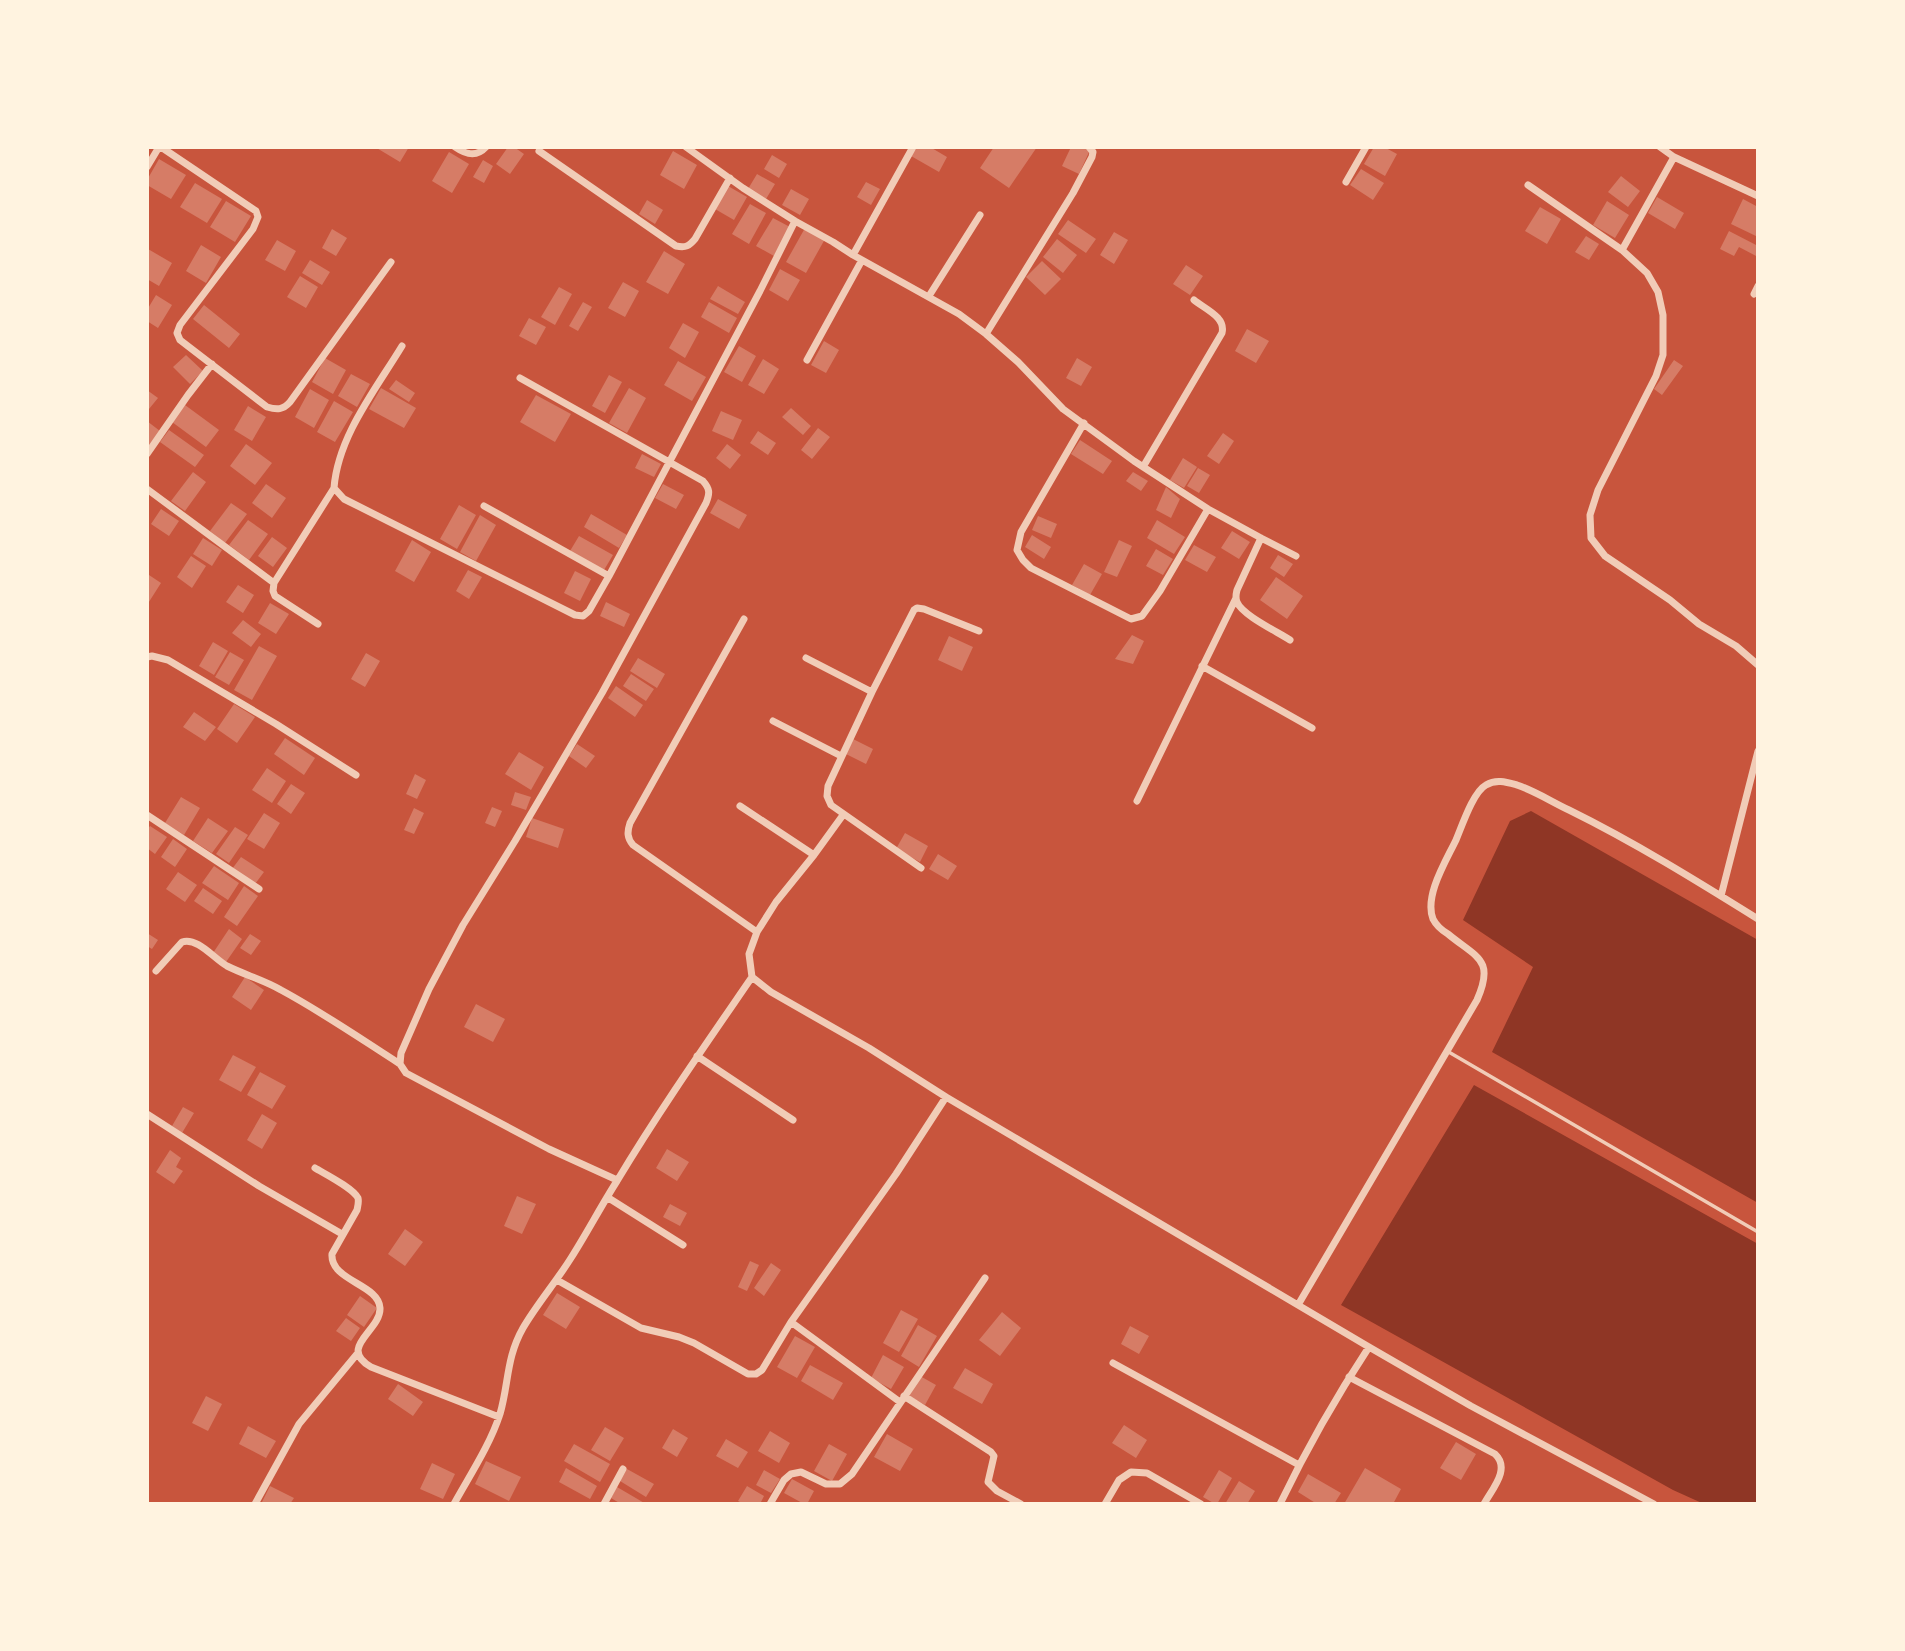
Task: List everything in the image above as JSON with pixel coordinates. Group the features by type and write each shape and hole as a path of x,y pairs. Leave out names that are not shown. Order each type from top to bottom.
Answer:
{"street":[{"path":"147,167 160,147 256,211 258,217 253,229 180,325 177,333 180,340 267,407 286,407 391,262"},
{"path":"455,147 462,152 473,154 486,147"},
{"path":"686,147 795,220 959,314 986,334 1038,381 1063,409 1143,467 1208,509 1296,556"},
{"path":"853,255 913,147"},
{"path":"1346,182 1366,147"},
{"path":"1660,147 1674,157 1758,196"},
{"path":"538,148 676,246 690,246 730,178"},
{"path":"986,334 1073,193 1092,157 1093,149"},
{"path":"1622,250 1674,157"},
{"path":"1528,186 1622,250 1647,273 1658,292 1663,315 1663,355 1656,376 1598,490 1590,515 1591,538 1605,556 1659,592 1699,624 1736,646 1758,665"},
{"path":"929,296 980,215"},
{"path":"334,488 344,499 575,615 583,616 589,611 609,576 795,220"},
{"path":"807,360 862,260"},
{"path":"1754,294 1758,286"},
{"path":"1143,467 1222,334 1224,326 1221,320 1194,300"},
{"path":"318,624 275,596 274,583 334,488 335,472 358,419 402,346"},
{"path":"147,454 212,364"},
{"path":"400,1064 401,1053 429,989 463,925 602,693 710,494 703,481 669,460 520,378"},
{"path":"1084,423 1021,532 1017,550 1031,568 1131,619 1142,616 1160,591 1208,509"},
{"path":"147,489 274,583"},
{"path":"484,506 609,576"},
{"path":"1137,801 1236,598 1237,590 1261,538"},
{"path":"1236,598 1238,605 1245,612 1290,640"},
{"path":"921,868 831,805 827,796 828,786 910,616 917,608 979,631"},
{"path":"744,620 636,811 627,832 633,845 757,932"},
{"path":"147,657 168,660 356,775"},
{"path":"806,658 872,692"},
{"path":"1202,666 1312,728"},
{"path":"773,721 841,756"},
{"path":"1721,896 1758,751"},
{"path":"1298,1305 1484,985 1486,971 1481,960 1434,921 1430,902 1468,813 1484,785 1497,781 1519,786 1593,822 1758,919"},
{"path":"740,806 814,855"},
{"path":"147,815 259,889"},
{"path":"843,815 776,902 757,932 748,954 752,977 771,992 869,1048 946,1097 1369,1347 1471,1406 1654,1504"},
{"path":"156,971 182,942 194,942 223,964 282,990 400,1064 407,1073 549,1149 617,1180"},
{"path":"454,1504 499,1417 512,1349 524,1326 558,1280 617,1180 752,977"},
{"path":"697,1056 793,1120"},
{"path":"558,1280 641,1328 694,1343 748,1374 756,1374 762,1370 791,1322 896,1174 946,1097"},
{"path":"147,1114 259,1186 342,1234"},
{"path":"255,1504 299,1424 357,1353 379,1314 378,1300 336,1269 331,1262 342,1234 357,1210 357,1196 315,1168"},
{"path":"607,1197 683,1245"},
{"path":"769,1504 791,1474 801,1472 826,1484 840,1485 852,1474 985,1278"},
{"path":"791,1322 902,1399 991,1452 994,1461 988,1482 997,1491 1021,1504"},
{"path":"1280,1504 1299,1465 1369,1347"},
{"path":"357,1353 360,1361 371,1367 499,1417"},
{"path":"1113,1363 1299,1465"},
{"path":"1349,1377 1501,1459 1501,1474 1484,1504"},
{"path":"604,1504 623,1469"},
{"path":"1105,1504 1119,1480 1131,1472 1147,1473 1201,1504"}],"lane":[{"path":"1447,1051 1758,1232"}],"shaded area":[{"path":"1531,811 1758,940 1758,1203 1492,1052 1533,967 1463,920 1510,821"},
{"path":"1474,1085 1758,1244 1758,1504 1704,1504 1673,1490 1341,1305"}],"building":[{"path":"375,147 409,147 400,162"},
{"path":"508,147 514,147 524,154 510,174 496,164"},
{"path":"917,147 930,147 947,157 939,172 911,156"},
{"path":"994,147 1037,147 1009,188 980,168"},
{"path":"1071,147 1090,150 1079,174 1062,166"},
{"path":"1374,147 1384,147 1397,154 1385,176 1364,164"},
{"path":"673,151 697,165 684,189 660,175"},
{"path":"449,152 469,164 452,193 432,181"},
{"path":"772,155 787,164 779,178 764,169"},
{"path":"159,159 186,175 171,199 147,185"},
{"path":"483,160 493,166 484,183 473,177"},
{"path":"1361,169 1384,183 1373,200 1350,185"},
{"path":"757,174 775,184 766,199 748,189"},
{"path":"1621,176 1640,191 1628,207 1608,192"},
{"path":"866,182 880,189 871,205 857,197"},
{"path":"195,183 222,199 207,223 180,207"},
{"path":"728,186 747,197 734,220 715,209"},
{"path":"791,189 809,199 800,215 782,205"},
{"path":"1657,197 1684,213 1675,229 1648,213"},
{"path":"1743,199 1758,207 1758,237 1731,224"},
{"path":"647,200 663,210 655,224 639,214"},
{"path":"226,201 251,216 235,242 210,227"},
{"path":"1607,201 1629,215 1615,238 1593,225"},
{"path":"750,204 766,213 749,244 732,234"},
{"path":"1540,207 1561,219 1547,244 1525,231"},
{"path":"773,218 790,227 774,256 756,246"},
{"path":"1068,220 1096,239 1086,253 1058,234"},
{"path":"805,228 825,239 806,273 786,262"},
{"path":"332,229 347,238 336,256 322,248"},
{"path":"1729,231 1758,246 1758,257 1739,247 1734,256 1720,249"},
{"path":"1114,232 1128,240 1114,264 1100,255"},
{"path":"1586,236 1599,244 1589,260 1575,252"},
{"path":"1057,239 1077,255 1063,273 1043,257"},
{"path":"277,240 296,251 285,271 265,260"},
{"path":"201,245 221,257 206,283 186,271"},
{"path":"148,249 172,263 159,286 147,279"},
{"path":"664,251 685,264 668,294 646,282"},
{"path":"310,260 330,272 322,285 302,273"},
{"path":"1042,261 1061,279 1045,295 1026,277"},
{"path":"1186,265 1203,276 1190,295 1173,284"},
{"path":"780,269 800,280 788,301 769,290"},
{"path":"300,276 318,287 306,308 287,297"},
{"path":"623,282 639,291 625,317 608,308"},
{"path":"718,286 745,302 738,314 710,299"},
{"path":"559,287 572,294 555,325 541,317"},
{"path":"156,295 172,305 158,328 147,321 147,310"},
{"path":"583,302 592,307 578,331 569,326"},
{"path":"709,302 737,318 729,333 701,317"},
{"path":"204,305 240,334 229,348 193,319"},
{"path":"529,318 546,327 536,345 519,336"},
{"path":"683,323 699,332 685,358 669,348"},
{"path":"1247,329 1269,341 1256,363 1235,351"},
{"path":"824,341 839,350 826,373 811,365"},
{"path":"739,346 756,356 742,382 724,372"},
{"path":"186,355 203,371 190,384 173,367"},
{"path":"325,358 346,370 333,394 312,382"},
{"path":"1077,358 1092,367 1081,386 1066,378"},
{"path":"763,359 779,369 764,394 748,385"},
{"path":"1674,360 1683,366 1662,395 1654,389"},
{"path":"678,361 706,377 692,401 664,385"},
{"path":"351,374 370,384 357,407 338,396"},
{"path":"609,375 622,382 605,413 592,406"},
{"path":"396,380 415,393 409,402 389,389"},
{"path":"381,388 416,408 404,428 369,409"},
{"path":"629,388 646,398 627,433 609,423"},
{"path":"310,389 329,400 314,428 295,417"},
{"path":"147,390 158,398 149,409 147,408"},
{"path":"536,395 571,414 555,442 520,422"},
{"path":"334,401 353,412 335,442 317,432"},
{"path":"185,405 219,430 206,447 172,422"},
{"path":"248,406 266,417 252,441 234,430"},
{"path":"791,408 811,426 803,435 782,417"},
{"path":"721,411 742,420 733,440 712,431"},
{"path":"147,421 160,431 147,448"},
{"path":"818,428 830,437 812,459 801,450"},
{"path":"169,430 204,455 195,467 160,442"},
{"path":"758,431 776,443 768,455 750,443"},
{"path":"1223,433 1234,441 1219,464 1207,456"},
{"path":"1080,440 1112,461 1103,474 1071,454"},
{"path":"246,444 272,463 255,485 230,466"},
{"path":"727,444 741,455 730,469 716,458"},
{"path":"642,454 661,464 654,477 635,468"},
{"path":"1183,458 1197,467 1184,488 1170,480"},
{"path":"1198,468 1210,475 1199,493 1187,486"},
{"path":"193,472 206,482 185,511 171,501"},
{"path":"1133,472 1148,481 1141,491 1126,481"},
{"path":"266,484 286,498 272,518 252,503"},
{"path":"663,484 684,495 676,509 655,498"},
{"path":"1166,487 1180,499 1171,518 1156,510"},
{"path":"718,499 747,515 739,529 710,513"},
{"path":"231,503 247,514 225,543 210,531"},
{"path":"459,505 476,515 457,549 440,539"},
{"path":"161,509 179,521 169,536 151,524"},
{"path":"591,514 627,535 619,548 584,527"},
{"path":"480,515 496,525 476,561 460,552"},
{"path":"1038,516 1057,524 1051,538 1032,530"},
{"path":"248,520 268,534 249,560 229,545"},
{"path":"1157,520 1185,537 1174,554 1147,538"},
{"path":"1232,531 1250,542 1239,559 1221,548"},
{"path":"1032,535 1051,547 1044,559 1025,547"},
{"path":"579,536 613,555 604,570 570,551"},
{"path":"272,537 287,548 273,567 258,556"},
{"path":"203,538 222,550 212,566 193,554"},
{"path":"412,540 431,552 414,582 395,571"},
{"path":"1119,540 1132,546 1117,577 1104,572"},
{"path":"1194,545 1216,557 1207,572 1185,560"},
{"path":"1156,549 1173,559 1163,575 1146,566"},
{"path":"1278,555 1293,564 1284,577 1270,568"},
{"path":"191,556 206,566 192,588 177,577"},
{"path":"1084,564 1102,574 1090,595 1072,585"},
{"path":"468,570 482,577 469,599 456,591"},
{"path":"575,571 591,579 580,601 564,593"},
{"path":"149,575 161,583 147,605 147,577"},
{"path":"1276,577 1303,596 1287,619 1260,600"},
{"path":"238,585 254,595 243,613 226,602"},
{"path":"606,602 630,614 624,627 600,616"},
{"path":"270,603 289,614 276,634 258,623"},
{"path":"243,620 261,634 251,647 232,633"},
{"path":"1132,635 1144,641 1133,664 1115,659"},
{"path":"949,636 973,647 962,671 938,660"},
{"path":"213,642 228,651 214,675 199,666"},
{"path":"259,646 277,656 252,700 234,690"},
{"path":"230,652 244,660 229,685 215,677"},
{"path":"366,653 380,661 365,687 351,679"},
{"path":"638,658 665,674 657,688 630,671"},
{"path":"631,674 654,689 646,701 623,686"},
{"path":"616,686 643,705 635,717 608,698"},
{"path":"234,704 255,717 237,743 217,729"},
{"path":"194,712 216,727 205,741 183,727"},
{"path":"285,738 315,758 304,775 274,754"},
{"path":"853,739 873,749 866,764 846,754"},
{"path":"577,744 595,756 586,768 569,756"},
{"path":"519,752 544,767 531,790 505,774"},
{"path":"267,768 286,781 272,803 252,790"},
{"path":"415,774 426,780 417,799 406,794"},
{"path":"291,784 305,793 291,814 277,804"},
{"path":"515,792 531,797 526,810 511,805"},
{"path":"181,797 200,808 184,835 165,823"},
{"path":"492,807 502,811 495,827 485,823"},
{"path":"414,808 424,813 414,834 404,830"},
{"path":"264,813 280,823 264,849 247,839"},
{"path":"208,818 228,831 212,853 193,841"},
{"path":"532,818 564,829 558,848 526,837"},
{"path":"150,826 167,837 155,854 147,848 147,830"},
{"path":"235,827 248,835 229,863 216,854"},
{"path":"905,833 928,846 920,862 896,849"},
{"path":"173,839 187,849 175,867 161,857"},
{"path":"938,854 957,866 948,880 929,869"},
{"path":"241,857 264,872 255,884 232,869"},
{"path":"214,866 239,883 228,900 202,883"},
{"path":"178,872 197,885 185,902 166,889"},
{"path":"244,886 258,896 237,926 224,917"},
{"path":"203,888 222,901 213,914 194,901"},
{"path":"229,929 242,939 226,962 213,953"},
{"path":"147,933 158,940 152,949 147,946"},
{"path":"250,934 261,941 251,955 240,948"},
{"path":"245,977 264,990 251,1010 232,997"},
{"path":"476,1004 505,1019 493,1042 464,1027"},
{"path":"233,1055 256,1067 241,1092 219,1080"},
{"path":"260,1072 286,1086 272,1109 247,1095"},
{"path":"183,1107 194,1113 182,1133 172,1126"},
{"path":"262,1114 277,1123 262,1149 247,1140"},
{"path":"667,1149 689,1162 677,1181 656,1168"},
{"path":"170,1150 181,1158 176,1167 183,1171 174,1184 156,1172"},
{"path":"517,1196 536,1204 522,1234 504,1226"},
{"path":"670,1204 687,1213 680,1226 663,1217"},
{"path":"405,1229 423,1242 405,1266 388,1254"},
{"path":"750,1261 759,1265 747,1291 738,1287"},
{"path":"771,1263 781,1270 764,1296 754,1288"},
{"path":"557,1293 580,1307 566,1329 543,1315"},
{"path":"360,1296 377,1308 364,1327 347,1315"},
{"path":"901,1310 918,1319 899,1352 883,1343"},
{"path":"1002,1312 1021,1328 1000,1356 979,1340"},
{"path":"346,1318 360,1328 351,1341 336,1331"},
{"path":"918,1325 937,1336 919,1367 901,1356"},
{"path":"1130,1326 1149,1336 1139,1354 1121,1344"},
{"path":"795,1336 815,1347 797,1378 777,1367"},
{"path":"883,1355 904,1367 891,1389 871,1378"},
{"path":"810,1365 843,1383 833,1400 801,1381"},
{"path":"965,1368 993,1384 982,1404 953,1388"},
{"path":"920,1376 936,1385 925,1405 909,1396"},
{"path":"398,1384 423,1402 413,1416 388,1399"},
{"path":"206,1396 222,1404 208,1431 192,1423"},
{"path":"1124,1425 1147,1440 1136,1458 1112,1443"},
{"path":"248,1426 276,1441 266,1458 239,1444"},
{"path":"605,1427 624,1438 610,1461 591,1450"},
{"path":"673,1429 688,1438 677,1457 662,1448"},
{"path":"770,1431 790,1443 779,1463 758,1451"},
{"path":"887,1434 913,1449 900,1471 874,1457"},
{"path":"726,1439 748,1452 738,1468 716,1456"},
{"path":"1456,1442 1476,1454 1461,1480 1440,1468"},
{"path":"574,1444 610,1464 600,1482 564,1461"},
{"path":"829,1444 847,1454 832,1481 814,1471"},
{"path":"486,1461 521,1477 509,1501 475,1484"},
{"path":"432,1463 455,1474 443,1499 420,1489"},
{"path":"566,1468 597,1486 590,1499 559,1482"},
{"path":"1365,1468 1401,1489 1393,1504 1344,1504"},
{"path":"627,1469 654,1484 646,1497 620,1481"},
{"path":"764,1470 780,1479 771,1493 756,1485"},
{"path":"1219,1470 1232,1478 1215,1504 1203,1497"},
{"path":"1308,1474 1341,1493 1334,1504 1317,1504 1298,1492"},
{"path":"792,1479 814,1491 807,1504 784,1493"},
{"path":"1239,1481 1255,1491 1247,1504 1225,1504"},
{"path":"270,1486 294,1498 290,1504 261,1504"},
{"path":"747,1486 764,1496 760,1504 744,1504 738,1501"},
{"path":"617,1487 646,1504 621,1504 611,1498"}]}
